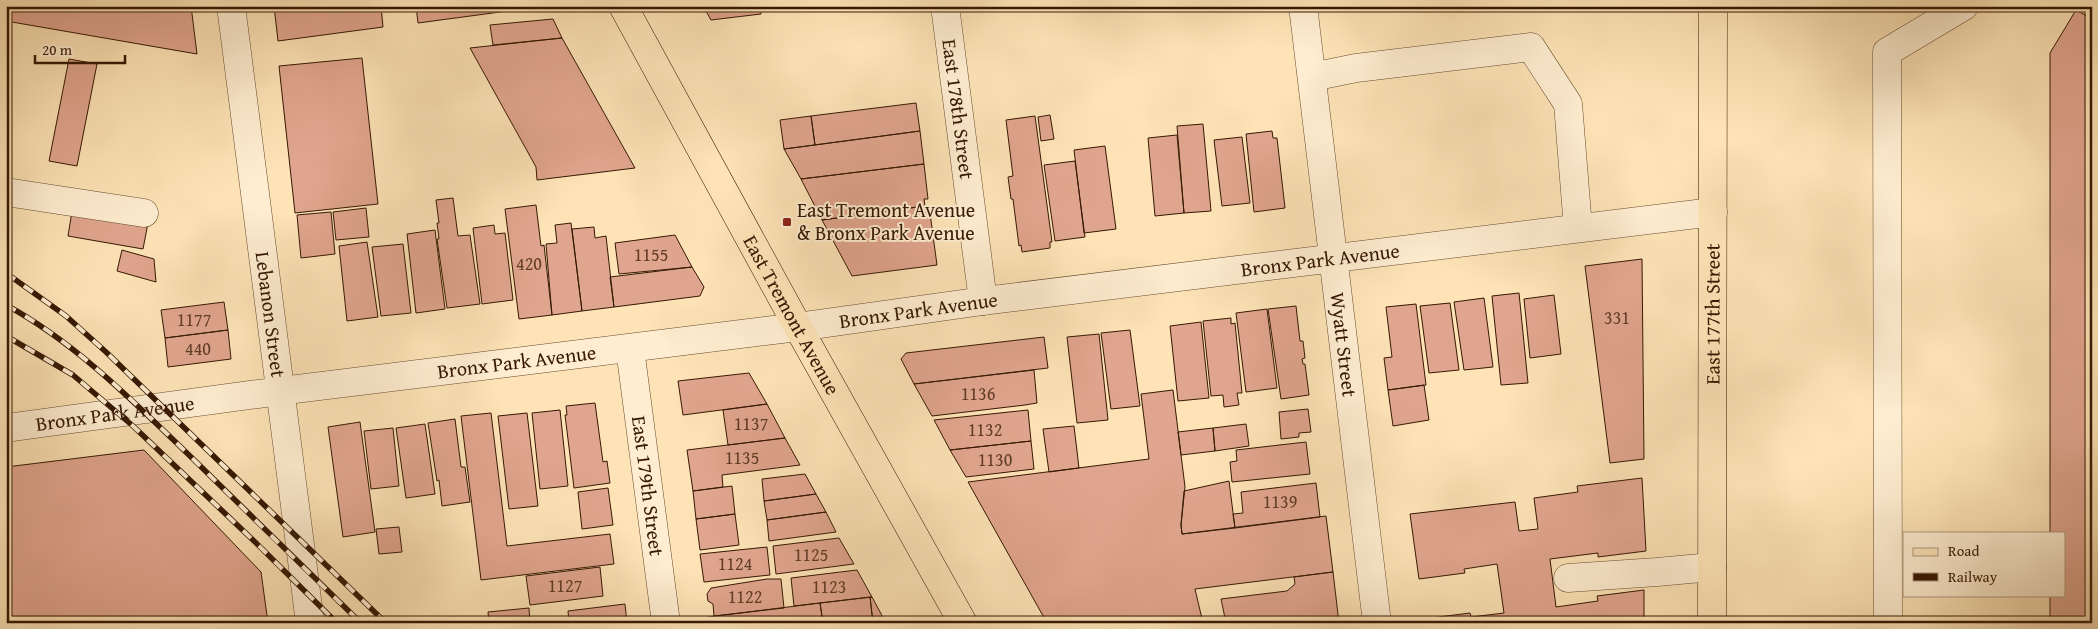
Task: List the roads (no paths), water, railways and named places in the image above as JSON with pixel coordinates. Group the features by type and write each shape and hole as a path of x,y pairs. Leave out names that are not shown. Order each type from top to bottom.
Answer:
{"main road":[{"name":"East Tremont Avenue","path":"623,6 798,327 963,623"},
{"name":"East 177th Street","path":"1712,623 1713,6"}],"street":[{"name":"Lebanon Street","path":"231,6 310,623"},
{"name":"East 178th Street","path":"945,6 983,301"},
{"name":"Wyatt Street","path":"1303,6 1377,623"},
{"path":"1888,623 1887,52 1964,6"},
{"path":"1312,77 1356,68 1531,47 1568,104 1578,228"},
{"path":"6,192 144,213"},
{"name":"Bronx Park Avenue","path":"6,428 280,391 630,349 983,301 1713,212"},
{"name":"East 179th Street","path":"630,349 666,623"},
{"path":"1568,578 1712,567"}],"railway":[{"path":"6,273 66,316 106,352 386,623"},
{"path":"6,305 56,337 103,374 361,623"},
{"path":"6,336 73,375 133,426 337,623"}],"place":[{"name":"East Tremont Avenue & Bronx Park Avenue","path":"787,222"}]}
